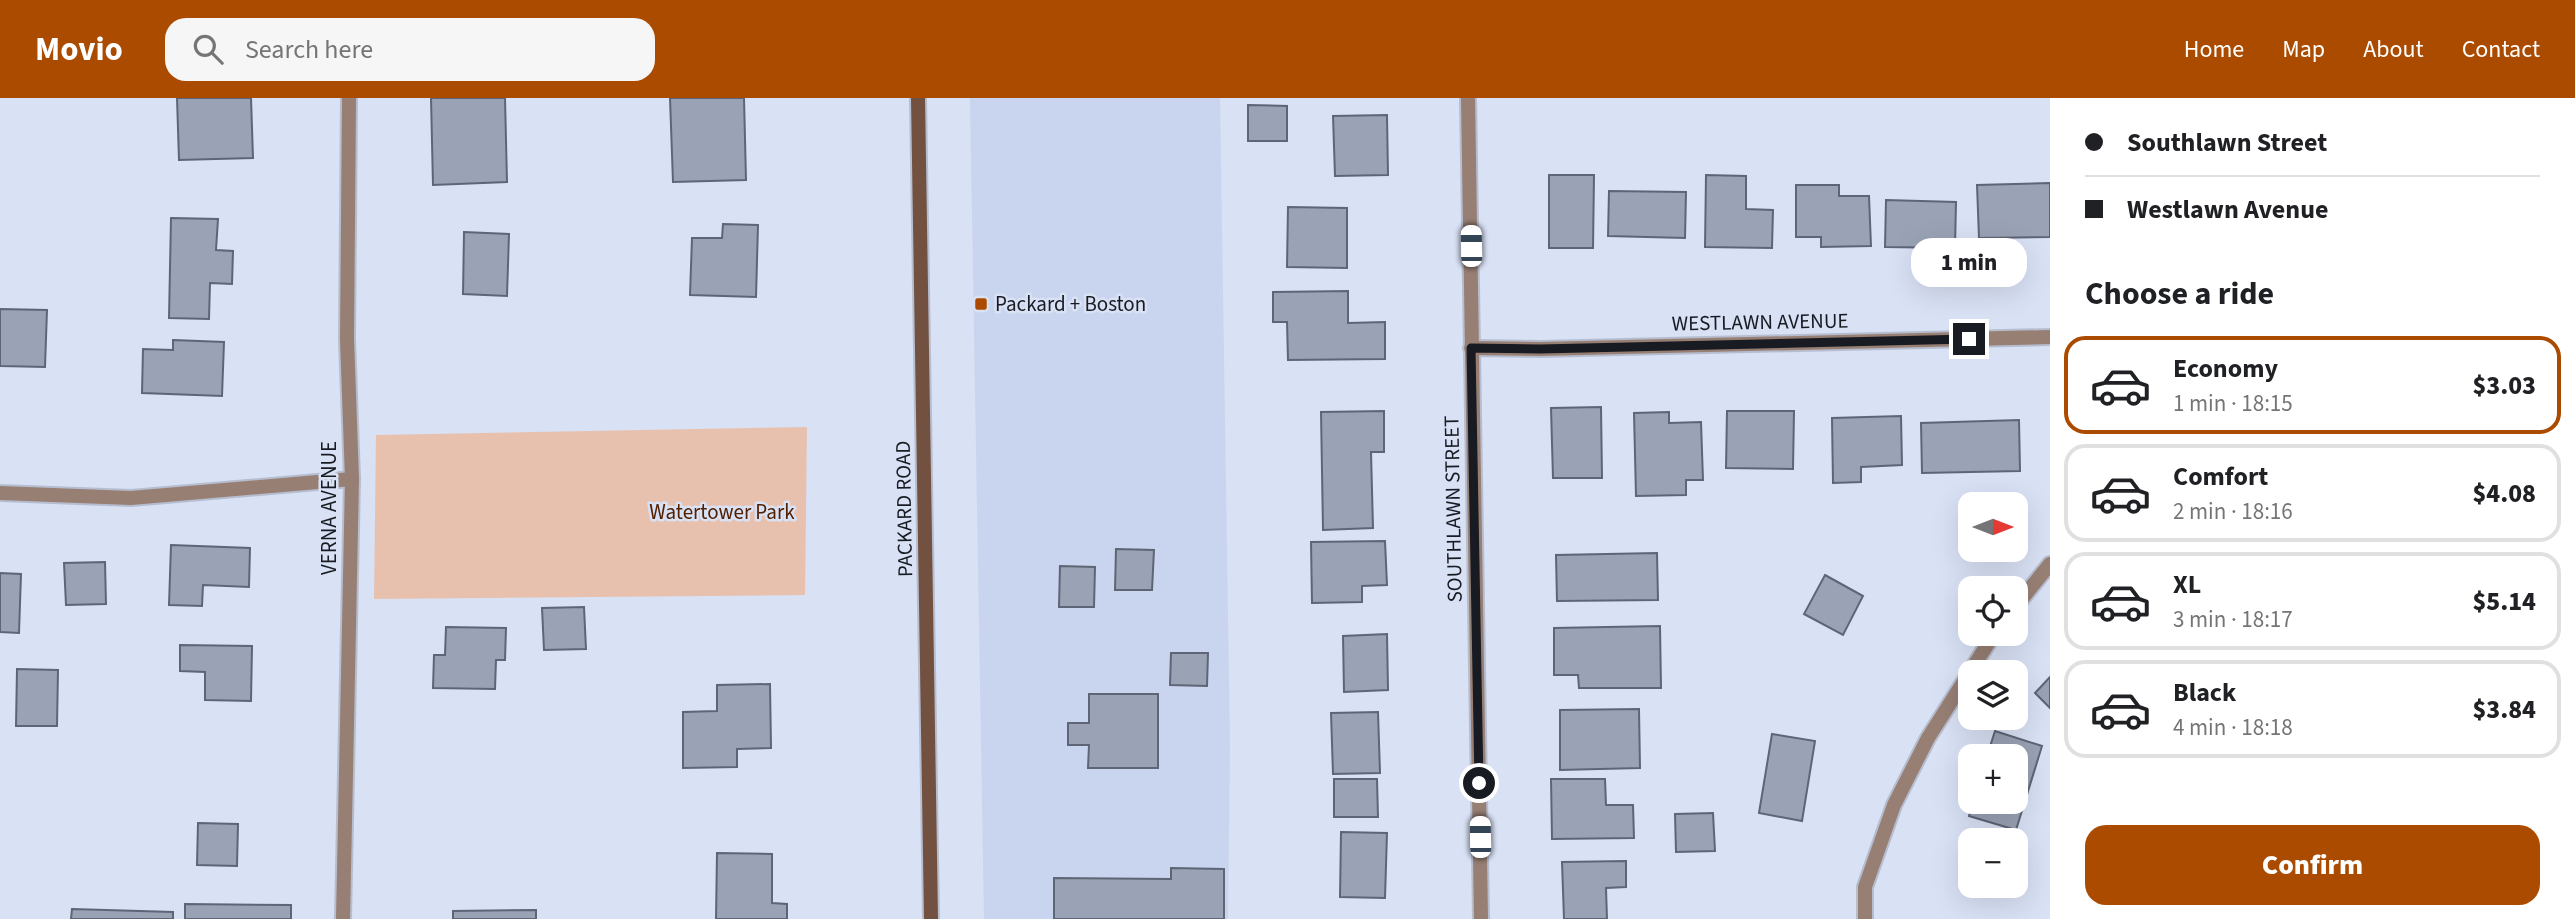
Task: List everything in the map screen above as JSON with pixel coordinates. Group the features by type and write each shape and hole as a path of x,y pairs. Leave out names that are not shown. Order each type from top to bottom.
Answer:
{"main road":[{"name":"PACKARD ROAD","path":"918,98 932,919"}],"street":[{"name":"VERNA AVENUE","path":"343,919 352,479 347,339 349,98"},
{"name":"SOUTHLAWN STREET","path":"1468,98 1481,919"},
{"name":"WESTLAWN AVENUE","path":"1471,348 1540,349 2050,337"},
{"path":"0,493 131,498 352,479"},
{"path":"2028,591 2050,564"},
{"path":"1865,919 1865,887 1894,805 1928,738 1986,646"}],"shaded area":[{"path":"970,98 1220,98 1230,745 1228,919 984,919"}],"green space":[{"name":"Watertower Park","path":"807,427 805,595 374,599 376,435"}],"building":[{"path":"177,98 251,98 253,158 179,160"},
{"path":"431,98 505,98 507,182 433,185"},
{"path":"670,98 744,98 746,180 673,182"},
{"path":"1248,105 1287,106 1287,141 1248,141"},
{"path":"1387,115 1388,175 1335,176 1333,116"},
{"path":"1549,175 1594,175 1593,248 1549,248"},
{"path":"1706,175 1746,176 1746,209 1773,210 1772,248 1705,247"},
{"path":"2050,183 2050,237 1979,238 1977,185"},
{"path":"1796,185 1839,185 1839,196 1869,196 1871,246 1821,247 1821,237 1796,237"},
{"path":"1609,191 1686,192 1685,238 1608,236"},
{"path":"1886,200 1956,202 1955,248 1885,247"},
{"path":"1288,207 1347,208 1347,268 1287,267"},
{"path":"171,218 218,219 216,250 233,251 232,284 210,283 209,319 169,318"},
{"path":"723,224 758,225 756,297 690,295 692,238 722,238"},
{"path":"464,232 509,234 507,296 463,294"},
{"path":"1348,291 1348,323 1385,322 1385,359 1288,360 1287,322 1273,322 1273,292"},
{"path":"0,309 47,310 45,367 0,366"},
{"path":"173,340 224,342 222,396 142,393 143,349 173,350"},
{"path":"1601,407 1602,478 1553,478 1551,408"},
{"path":"1384,411 1384,452 1371,452 1373,528 1323,530 1321,412"},
{"path":"1727,411 1794,411 1793,469 1726,468"},
{"path":"1669,412 1669,423 1701,422 1703,480 1686,480 1686,495 1636,496 1634,413"},
{"path":"1901,416 1902,465 1861,467 1861,482 1833,483 1832,418"},
{"path":"2019,420 2020,471 1922,473 1921,423"},
{"path":"1385,541 1387,585 1362,586 1362,602 1312,603 1311,542"},
{"path":"171,545 250,548 249,587 203,585 202,606 169,605"},
{"path":"1116,549 1154,550 1152,590 1115,590"},
{"path":"1657,553 1658,600 1557,601 1556,555"},
{"path":"105,562 106,604 66,605 64,563"},
{"path":"1060,566 1095,567 1094,607 1059,607"},
{"path":"0,573 21,574 19,633 0,632"},
{"path":"1825,575 1863,596 1843,635 1804,614"},
{"path":"584,607 586,649 544,650 542,608"},
{"path":"1660,626 1661,688 1579,688 1578,675 1554,675 1554,628"},
{"path":"446,627 506,628 505,660 496,660 495,689 433,688 434,655 445,655"},
{"path":"1387,634 1388,690 1344,692 1343,636"},
{"path":"180,645 252,646 251,701 205,700 205,672 180,671"},
{"path":"1171,653 1208,653 1207,686 1170,685"},
{"path":"17,669 58,670 57,726 16,726"},
{"path":"2050,677 2050,708 2035,693"},
{"path":"770,684 771,748 737,749 737,767 683,768 683,712 717,711 717,685"},
{"path":"1089,694 1158,694 1158,768 1088,768 1089,745 1068,745 1068,723 1089,723"},
{"path":"1639,709 1640,768 1560,770 1560,710"},
{"path":"1378,712 1380,773 1333,774 1331,713"},
{"path":"1995,731 2042,746 2028,791 2028,744 1991,744"},
{"path":"1772,734 1815,741 1802,821 1759,813"},
{"path":"1334,779 1377,779 1378,817 1334,817"},
{"path":"1551,779 1605,779 1606,805 1633,805 1634,838 1552,839"},
{"path":"1713,813 1715,851 1676,852 1675,814"},
{"path":"1970,814 2021,814 2017,828"},
{"path":"198,823 238,824 237,866 197,865"},
{"path":"1341,832 1387,833 1385,898 1340,897"},
{"path":"717,853 772,854 772,903 787,904 787,919 716,919"},
{"path":"1626,861 1626,887 1606,888 1607,919 1564,919 1562,862"},
{"path":"1171,868 1224,869 1224,919 1054,919 1054,878 1171,879"},
{"path":"185,904 291,905 291,919 185,919"},
{"path":"72,909 173,912 173,919 71,919"},
{"path":"536,910 536,919 453,919 453,911"}],"place":[{"name":"Packard + Boston","path":"981,304"}],"route":[{"path":"1479,783 1471,348 1540,349 1969,339"}]}
